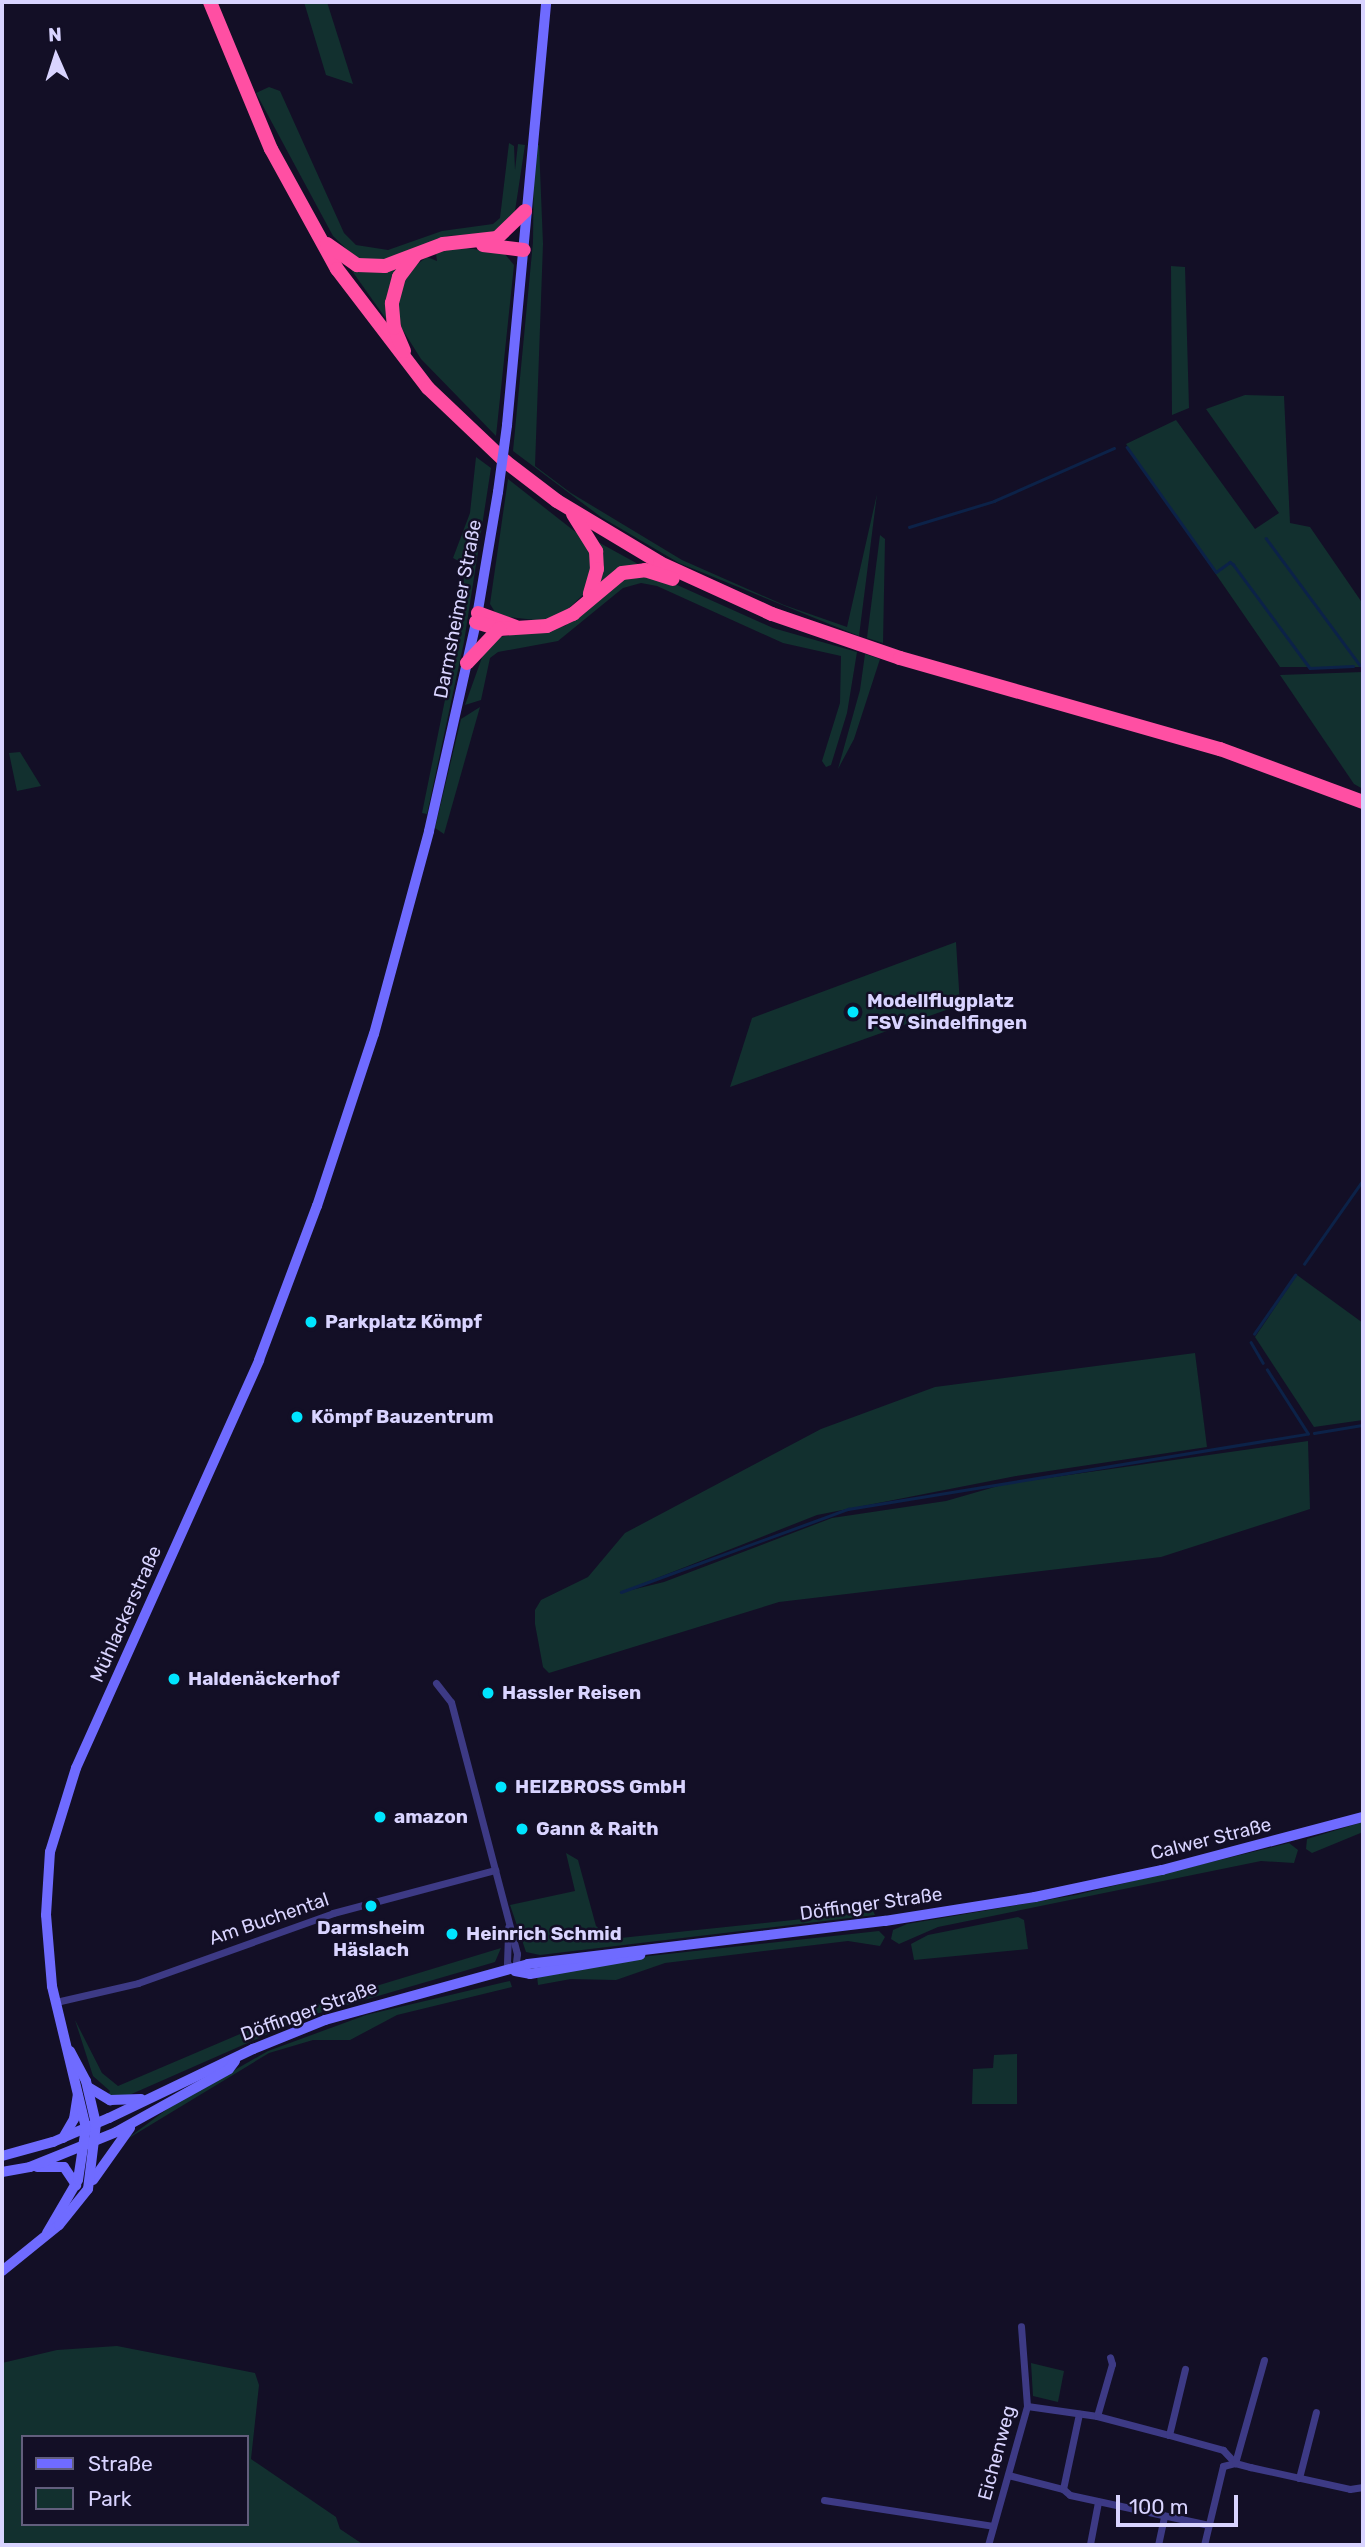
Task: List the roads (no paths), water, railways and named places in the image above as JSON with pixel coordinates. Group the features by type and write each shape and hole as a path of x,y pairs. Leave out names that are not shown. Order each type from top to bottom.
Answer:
{"highway":[{"path":"210,2 261,129 315,233 359,301 408,364 484,442 570,509 699,583 842,639 1187,738 1363,802"},
{"path":"497,238 525,211"},
{"path":"315,233 357,265 385,266 443,244 497,238 524,246"},
{"path":"476,242 524,246"},
{"path":"408,364 394,328 392,303 399,277 415,256"},
{"path":"570,509 596,551 597,574 588,599"},
{"path":"477,617 499,629 557,622 611,579 633,570 699,583"},
{"path":"477,617 517,627"},
{"path":"467,663 499,629"}],"street":[{"name":"Darmsheimer Straße","path":"317,1206 410,911 477,617 507,425 546,2"},
{"name":"Mühlackerstraße","path":"90,2143 91,2126 83,2088 68,2059 70,2051 56,2002 47,1940 46,1882 50,1852 76,1768 258,1360 317,1206"},
{"path":"436,1683 451,1702 517,1954 515,1971"},
{"name":"Calwer Straße","path":"1066,1891 1363,1817"},
{"name":"Am Buchental","path":"56,2002 138,1983 333,1913 495,1870"},
{"name":"Döffinger Straße","path":"2,2156 63,2138 239,2056 362,2008 547,1961 885,1921 1066,1891"},
{"name":"Döffinger Straße","path":"2,2172 30,2166 90,2143 139,2120 229,2068 239,2056"},
{"path":"63,2138 74,2119 83,2088 110,2100 147,2099"},
{"path":"2,2271 70,2215 107,2155 139,2120"},
{"path":"88,2189 90,2143"},
{"path":"47,2233 76,2185 90,2143"},
{"path":"30,2166 64,2167 76,2185"},
{"name":"Eichenweg","path":"988,2545 1027,2406 1021,2326"},
{"path":"1097,2416 1112,2364 1110,2357"},
{"path":"1235,2463 1264,2360"},
{"path":"1169,2435 1185,2369"},
{"path":"1027,2406 1097,2416 1169,2435 1223,2450 1235,2463"},
{"path":"1300,2478 1316,2412"},
{"path":"1063,2489 1079,2414"},
{"path":"1205,2545 1223,2466 1235,2463 1350,2489 1363,2487"},
{"path":"1008,2475 1063,2489 1070,2495 1098,2502 1209,2525"},
{"path":"824,2500 993,2526"},
{"path":"1090,2544 1098,2502"},
{"path":"1158,2545 1164,2516"}],"waterway":[{"path":"1127,447 1216,572 1230,562 1233,564 1310,668 1353,666"},
{"path":"909,527 994,501 1114,448"},
{"path":"1266,538 1360,665"},
{"path":"1304,1264 1363,1180"},
{"path":"1254,1334 1295,1275"},
{"path":"1251,1342 1263,1363"},
{"path":"621,1592 848,1509 1308,1434 1267,1370"},
{"path":"1314,1433 1363,1425"}],"place":[{"name":"Modellflugplatz FSV Sindelfingen","path":"853,1012"},
{"name":"Parkplatz Kömpf","path":"311,1322"},
{"name":"Kömpf Bauzentrum","path":"297,1417"},
{"name":"Haldenäckerhof","path":"174,1679"},
{"name":"Hassler Reisen","path":"488,1693"},
{"name":"HEIZBROSS GmbH","path":"501,1787"},
{"name":"amazon","path":"380,1817"},
{"name":"Gann & Raith","path":"522,1829"},
{"name":"Darmsheim Häslach","path":"371,1906"},
{"name":"Heinrich Schmid","path":"452,1934"}]}
